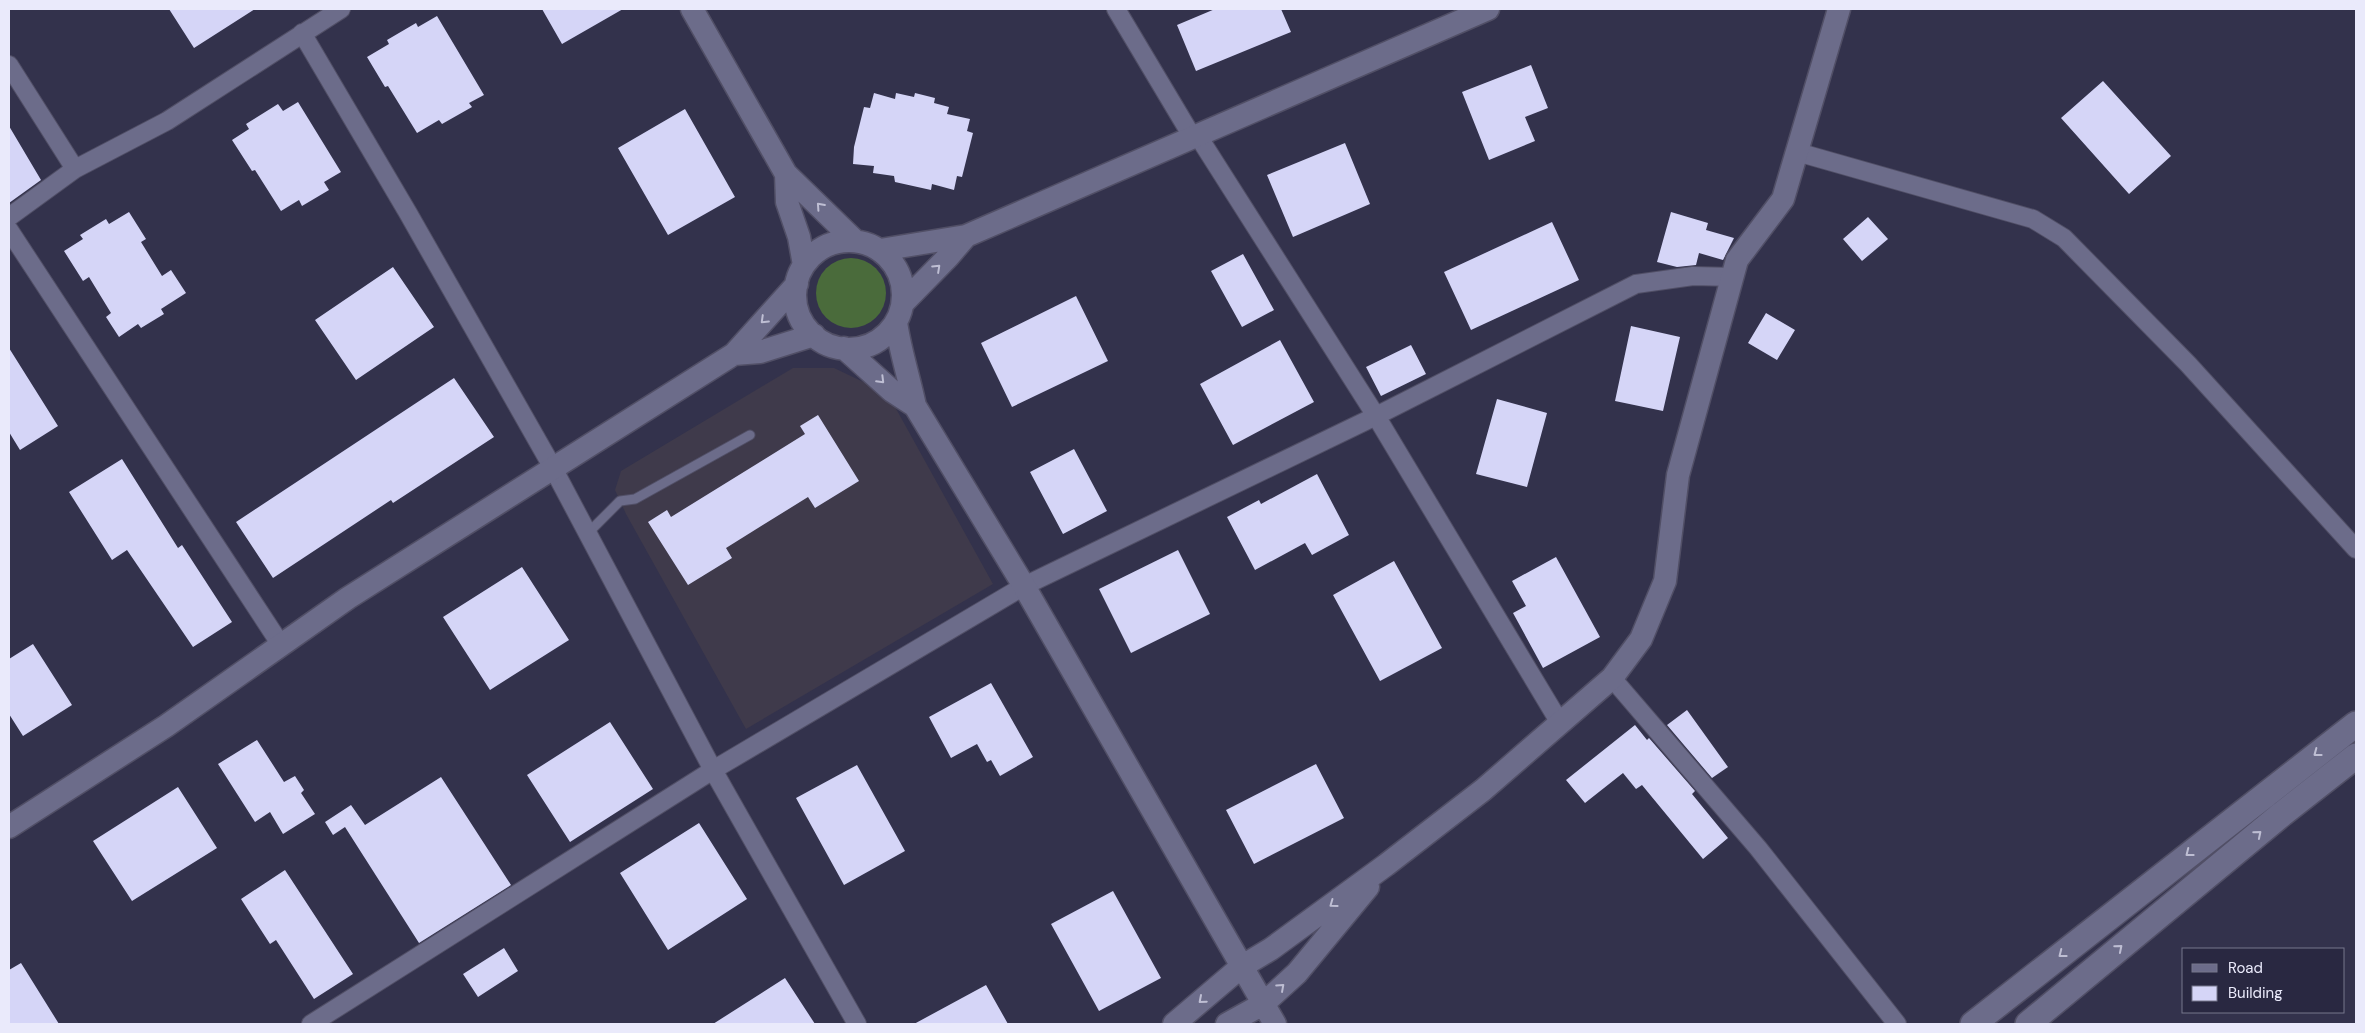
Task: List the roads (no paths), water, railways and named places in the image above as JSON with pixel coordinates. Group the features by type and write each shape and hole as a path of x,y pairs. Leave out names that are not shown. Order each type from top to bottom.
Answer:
{"main road":[{"path":"1973,1024 2356,724"},
{"path":"2028,1024 2282,814 2356,756"}],"street":[{"path":"9,217 75,169 167,121 341,9"},
{"path":"692,9 786,174 854,240 880,250 898,270 902,283 900,349 909,376 915,406 1024,586 1275,1024"},
{"path":"1116,9 1376,416 1560,723"},
{"path":"880,250 966,236 1488,9"},
{"path":"1174,1024 1241,967 1271,949 1484,790 1612,678 1641,639 1665,581 1678,475 1737,260 1783,199 1839,9"},
{"path":"302,33 408,213 589,532 713,770 857,1024"},
{"path":"9,65 75,169"},
{"path":"1797,152 2033,219 2064,238 2188,364 2356,549"},
{"path":"9,827 166,726 348,598 734,354 800,274 799,237 787,202 786,174"},
{"path":"9,230 281,645"},
{"path":"854,240 841,241 823,247 808,258 800,274 795,292 797,311 806,328 819,340 836,348 855,349 873,344 888,333 900,312 966,236"},
{"path":"310,1024 570,862 713,770 1024,586 1376,416 1636,284 1693,276 1732,277"},
{"path":"734,354 760,352 814,335"},
{"path":"844,348 892,391 915,406"},
{"path":"1612,678 1758,848 1897,1024"},
{"path":"1227,1024 1263,1004 1297,973 1386,865"}],"lane":[{"path":"589,532 620,501 635,499 750,434"}]}
